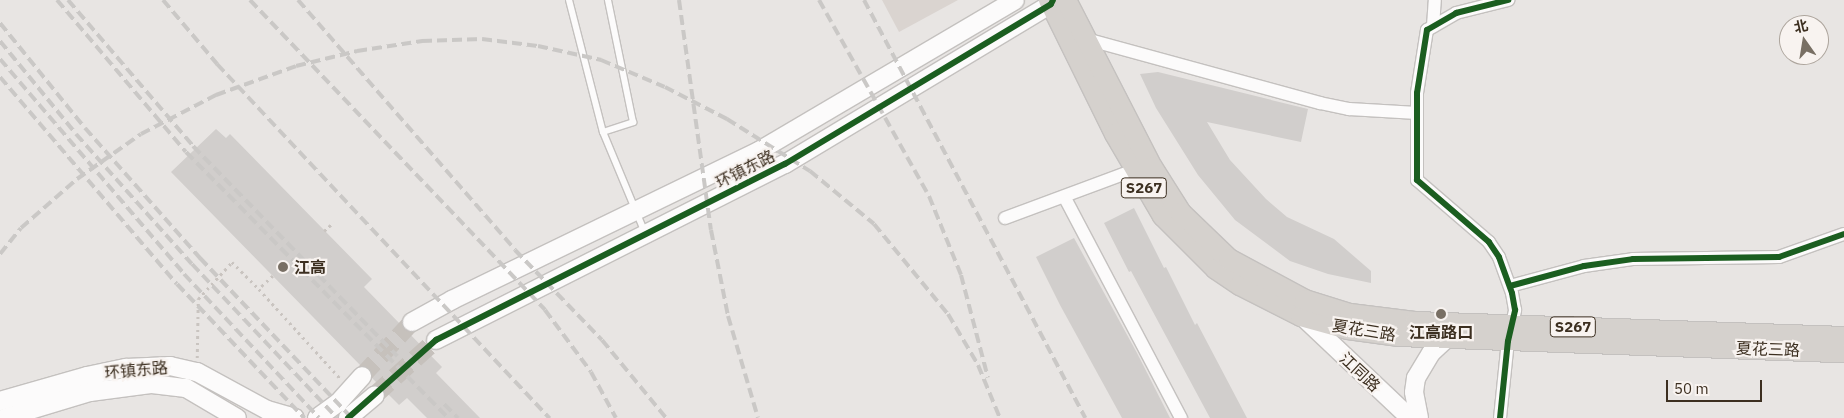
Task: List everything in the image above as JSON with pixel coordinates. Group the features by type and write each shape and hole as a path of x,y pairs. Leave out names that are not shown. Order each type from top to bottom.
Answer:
{"main road":[{"name":"夏花三路","path":"1055,1 1086,39 1152,167 1181,213 1229,259 1303,308 1510,333 1844,352"},
{"name":"夏花三路","path":"1055,1 1134,170 1163,216 1197,252 1240,285 1303,308 1348,329 1446,339 1510,333 1844,337"}],"street":[{"name":"环镇东路","path":"412,322 759,151 1015,0"},
{"path":"1433,26 1435,0"},
{"path":"1500,418 1510,333 1515,310 1510,286 1499,257 1489,242 1417,180 1417,93 1427,30 1456,14 1508,0"},
{"name":"环镇东路","path":"436,340 786,164 1055,1"},
{"path":"1086,39 1320,103 1349,109 1417,113"},
{"path":"1005,218 1065,198 1134,170"},
{"path":"1065,198 1181,418"},
{"path":"1510,286 1584,266 1633,259 1779,257 1844,234"},
{"name":"江同路","path":"1303,308 1410,418"},
{"path":"1419,418 1414,392 1416,378 1432,353 1446,339"},
{"name":"环镇东路","path":"0,401 78,378 126,368 170,366 197,372 267,410 295,418"},
{"path":"322,417 356,382"},
{"name":"环镇东路","path":"4,418 90,392 152,384 186,388 237,418"},
{"path":"348,418 375,395"}],"lane":[{"path":"569,0 603,132 645,234"},
{"path":"603,132 633,122 608,0"}],"path":[{"path":"324,231 334,222"},
{"path":"197,372 198,299 232,262 356,382"},
{"path":"259,289 273,276"}],"shaded area":[{"path":"882,0 958,0 899,32"}],"building":[{"path":"1158,72 1308,109 1301,142 1207,122 1230,160 1266,199 1287,217 1334,239 1371,271 1371,283 1328,274 1290,261 1235,220 1198,175 1156,108 1140,74"},
{"path":"216,129 226,138 230,134 372,279 364,287 442,367 436,373 480,418 427,418 407,398 399,405 372,378 369,368 361,366 171,172"},
{"path":"1134,208 1164,268 1166,267 1195,325 1197,323 1247,418 1210,418 1131,271 1129,272 1104,223"},
{"path":"1074,238 1170,418 1122,418 1060,305 1036,257"}],"tunnel":[{"path":"362,376 412,322"},
{"path":"375,395 436,340"}],"railway":[{"path":"57,0 186,152 448,418"},
{"path":"68,0 193,146 397,356"},
{"path":"163,0 217,64 550,418"},
{"path":"250,0 545,310 591,372 616,418"},
{"path":"298,0 515,250 602,340 666,418"},
{"path":"679,0 711,230 728,316 758,418"},
{"path":"819,0 929,196 961,275 988,378"},
{"path":"864,0 1085,418"},
{"path":"0,23 85,128 200,258 352,418"},
{"path":"0,254 21,228 77,179 141,134 216,95 296,66 357,51 422,41 482,39 538,46 601,60 665,87 727,119 810,171 874,224 948,314 978,365 1000,418"},
{"path":"0,41 76,134 192,264 337,418"},
{"path":"0,59 184,274 319,418"},
{"path":"0,77 177,284 304,418"},
{"path":"444,404 458,418"}],"cycle path":[{"path":"348,418 436,340 785,164 1051,4 1053,0"},
{"path":"1500,418 1508,341 1515,310 1512,293 1499,257 1489,242 1417,180 1417,93 1427,30 1456,13 1508,0"},
{"path":"1510,286 1584,266 1633,259 1779,257 1844,234"}],"place":[{"name":"江高","path":"283,267"},
{"name":"江高路口","path":"1441,314"}]}
